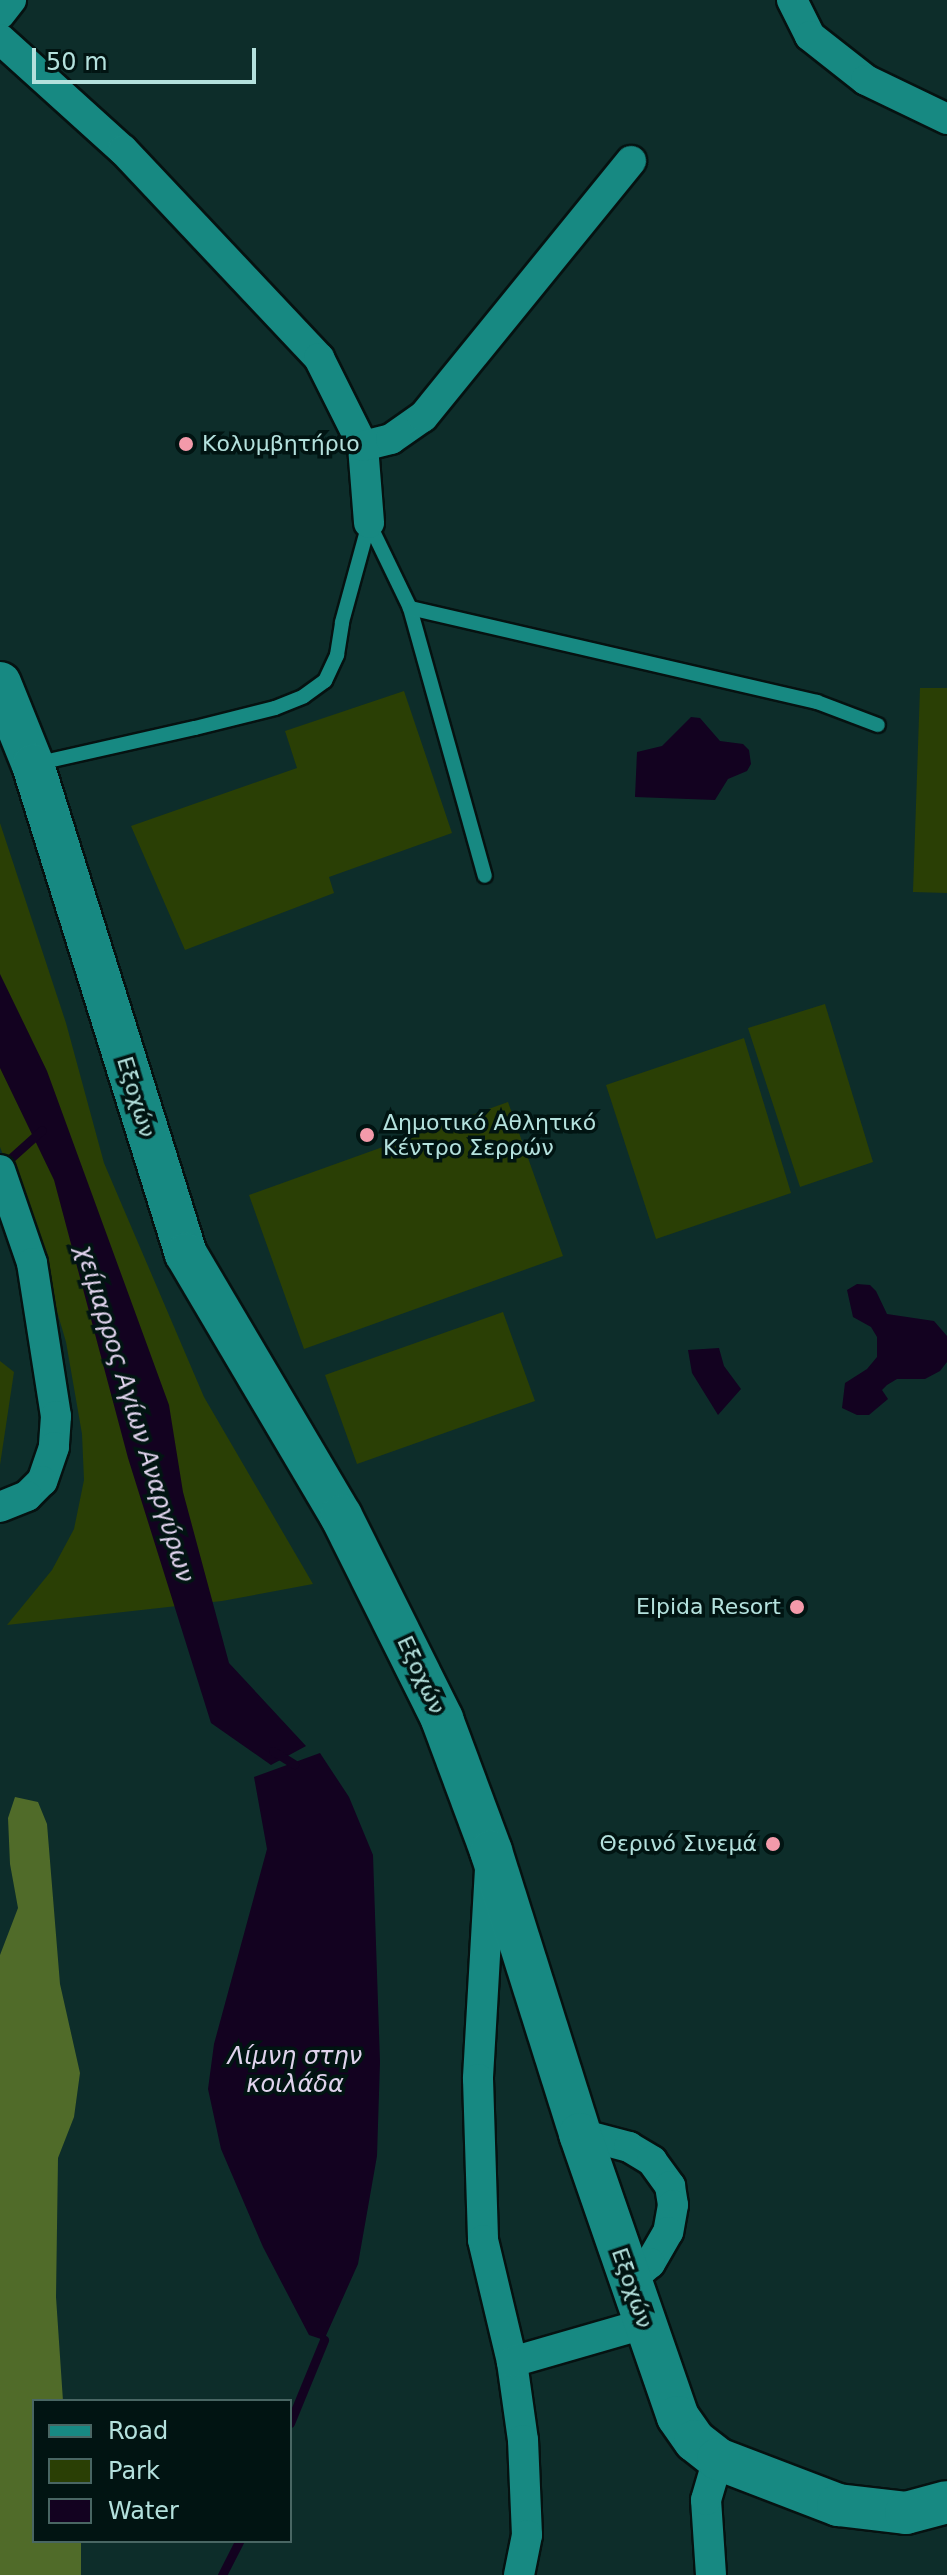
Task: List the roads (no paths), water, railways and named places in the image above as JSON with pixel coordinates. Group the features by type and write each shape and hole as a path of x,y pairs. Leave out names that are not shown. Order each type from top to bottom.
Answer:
{"main road":[{"name":"Εξοχών","path":"0,683 33,765 186,1254 371,1571 442,1719 491,1851 580,2134 678,2417 695,2441 718,2459 790,2489 865,2511 906,2513 947,2502"}],"street":[{"path":"0,14 11,0"},
{"path":"792,0 810,36 866,80 947,119"},
{"path":"0,39 123,150 319,358 363,446 369,523"},
{"path":"363,446 391,439 423,417 631,161"},
{"path":"0,1170 32,1263 56,1416 54,1447 42,1481 27,1496 0,1507"},
{"path":"491,1851 478,2079 482,2226 512,2362 523,2440 527,2535 519,2575"},
{"path":"580,2134 629,2147 652,2161 670,2186 673,2205 668,2232 650,2263 629,2281"},
{"path":"512,2362 644,2324"},
{"path":"711,2575 706,2500 718,2459"}],"lane":[{"path":"369,523 410,608 485,876"},
{"path":"33,765 275,708 304,696 325,681 337,655 342,622 369,523"},
{"path":"410,608 817,702 878,725"}],"water":[{"path":"691,717 700,718 720,741 743,744 749,750 751,764 747,771 728,779 715,800 635,797 637,752 662,746"},
{"path":"0,974 47,1071 169,1405 183,1492 229,1663 306,1746 271,1765 211,1723 128,1458 54,1180 0,1068"},
{"path":"857,1284 870,1285 876,1291 887,1314 934,1321 947,1336 947,1362 940,1371 925,1379 897,1379 887,1385 882,1390 888,1399 869,1415 857,1415 842,1408 845,1383 867,1369 877,1357 877,1337 871,1327 853,1317 847,1290"},
{"path":"719,1348 724,1366 741,1389 718,1415 692,1373 688,1350"},
{"name":"Λίμνη στην κοιλάδα","path":"320,1753 349,1797 373,1855 380,2062 377,2156 358,2264 324,2340 309,2335 263,2247 221,2149 208,2089 214,2044 267,1849 254,1777"}],"waterway":[{"path":"3,1165 42,1130"},
{"name":"χείμαρρος Αγίων Αναργύρων","path":"273,1751 294,1764"},
{"name":"χείμαρρος Αγίων Αναργύρων","path":"292,2418 324,2340"},
{"name":"χείμαρρος Αγίων Αναργύρων","path":"222,2575 238,2543"}],"place":[{"name":"Κολυμβητήριο","path":"186,444"},
{"name":"Δημοτικό Αθλητικό Κέντρο Σερρών","path":"367,1135"},
{"name":"Elpida Resort","path":"797,1607"},
{"name":"Θερινό Σινεμά","path":"773,1844"}]}
